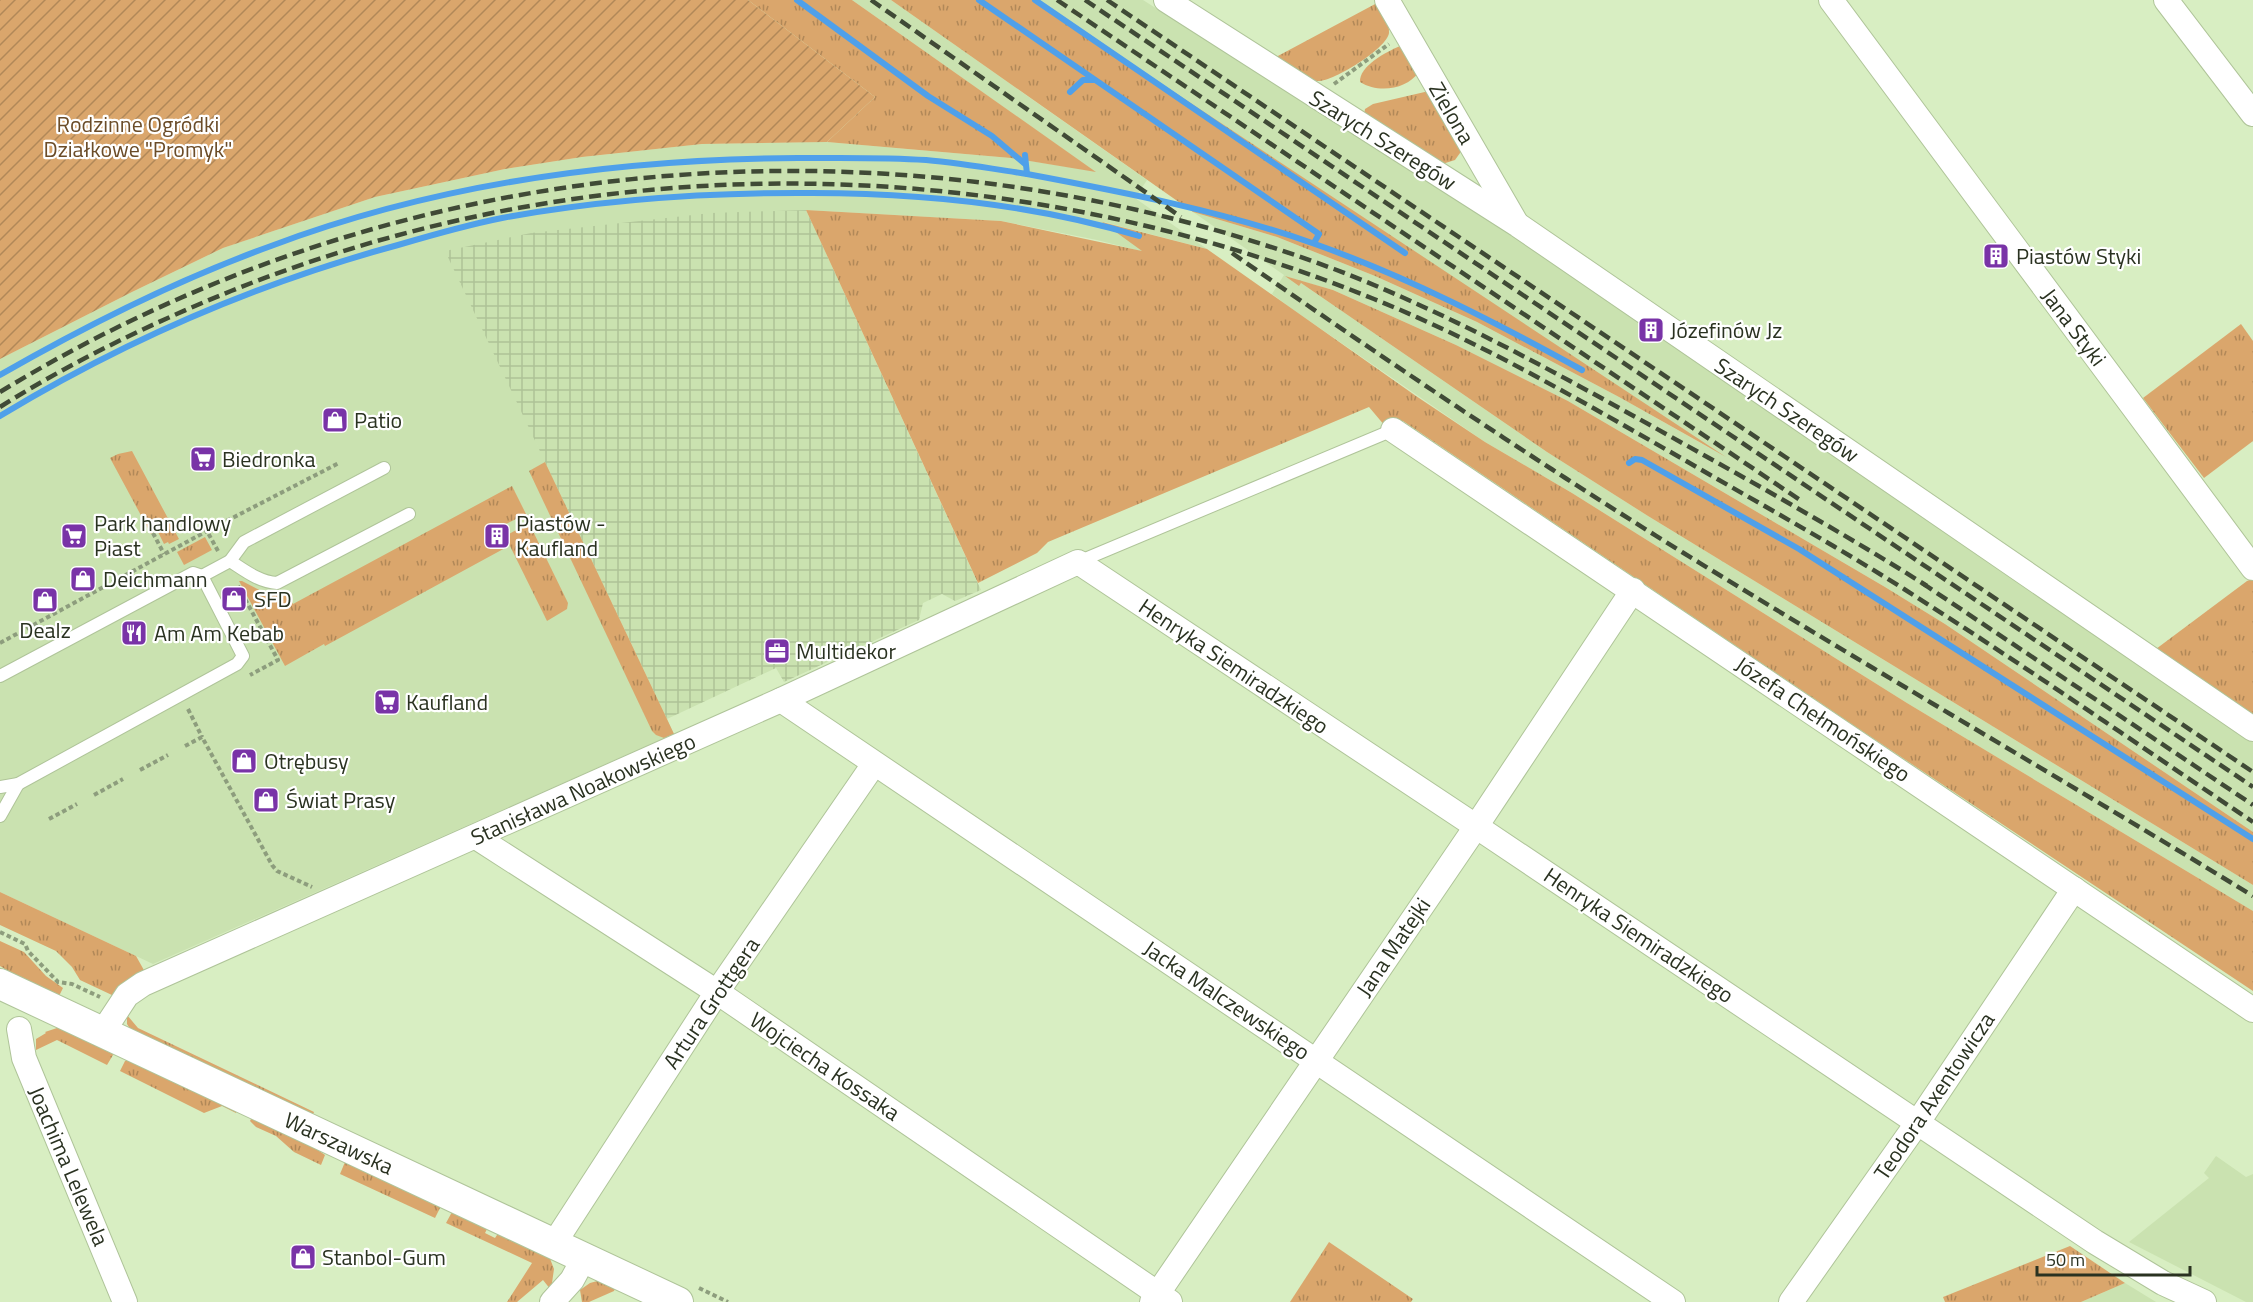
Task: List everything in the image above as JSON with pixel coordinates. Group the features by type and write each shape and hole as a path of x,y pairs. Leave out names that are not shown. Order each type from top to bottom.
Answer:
{"street":[{"name":"Szarych Szeregów","path":"1166,0 1308,93 1518,225 2253,729"},
{"name":"Zielona","path":"1387,0 1518,225"},
{"name":"Jana Styki","path":"1831,0 2253,568"},
{"path":"2166,0 2253,114"},
{"name":"Józefa Chełmońskiego","path":"1393,430 2253,1010"},
{"name":"Stanisława Noakowskiego","path":"102,1033 119,1005 135,989 781,700 1078,562"},
{"name":"Henryka Siemiradzkiego","path":"1078,562 2095,1242 2163,1283 2204,1302"},
{"name":"Jana Matejki","path":"1160,1299 1316,1060 1633,590"},
{"name":"Jacka Malczewskiego","path":"781,700 1673,1302"},
{"name":"Artura Grottgera","path":"554,1245 717,992 874,764"},
{"name":"Wojciecha Kossaka","path":"476,837 717,992 1160,1299"},
{"name":"Teodora Axentowicza","path":"1791,1302 1918,1122 2074,889"},
{"name":"Warszawska","path":"0,984 678,1302"},
{"name":"Joachima Lelewela","path":"19,1029 24,1058 125,1302"},
{"path":"552,1302 572,1280 584,1258"}],"lane":[{"path":"1078,562 1393,430"},
{"path":"202,576 230,561 244,542 384,468"},
{"path":"230,561 266,582 277,583 409,514"},
{"path":"0,676 187,575 195,573 202,576 243,653 241,661 18,784 0,787"},
{"path":"0,816 18,784"}],"path":[{"path":"1308,93 1343,79 1406,31"},
{"path":"0,643 207,531"},
{"path":"153,533 164,554"},
{"path":"185,746 202,737 277,871 337,899"},
{"path":"140,770 168,755"},
{"path":"94,795 123,780"},
{"path":"49,819 77,804"},
{"path":"0,932 25,944 28,951 53,978 63,985 72,984 110,1001"}],"shaded area":[{"name":"Park handlowy Piast","path":"852,0 891,0 1147,180 1135,198 1207,249 1104,222 1144,252 1001,221 806,210 446,251 674,734 153,964 0,892 0,359 223,248 375,197 505,169 582,157 702,144 827,142 1011,158 1094,171"},
{"path":"1035,0 1143,0 1622,304 2253,735 2253,832 1945,624 1568,401 1456,345 1333,290 1287,277 1299,285 1301,283 1547,452 1648,516 2253,885 2253,911 1907,703 1572,493 1485,442 1292,309 1272,294 1284,275 1193,212 1277,237 1375,276 1477,322 1715,451"},
{"path":"806,210 981,590 955,601 942,594 923,603 919,620 784,682 776,668 667,719 445,251 531,233 711,213"},
{"path":"2216,1156 2246,1177 2253,1174 2253,1302 2246,1302 2129,1242 2209,1178 2204,1173"},
{"path":"2125,1283 2156,1302 2081,1302"}],"green space":[{"name":"Rodzinne Ogródki Działkowe \"Promyk\"","path":"0,0 748,0 875,97 827,142 702,144 582,157 505,169 375,197 223,248 0,359"},
{"path":"748,0 852,0 1096,172 1011,158 827,142 875,97"},
{"path":"891,0 1035,0 1726,457 1477,322 1375,276 1277,237 1193,212"},
{"path":"1377,3 1388,25 1389,33 1386,40 1358,64 1334,77 1312,80 1276,57"},
{"path":"1400,46 1419,72 1414,78 1400,86 1384,89 1367,86 1360,82 1364,70 1369,65"},
{"path":"1429,91 1465,146 1455,160 1439,165 1364,115 1365,109 1373,104"},
{"path":"806,210 1001,221 1142,251 1102,222 1207,249 1485,442 1572,493 1907,703 2253,911 2253,991 1853,725 1403,421 1385,426 1369,407 1048,542 1037,553 978,583"},
{"path":"1285,276 1333,290 1456,345 1568,401 1945,624 2253,832 2253,885 1648,516 1547,452 1301,283 1299,286"},
{"path":"2241,324 2253,341 2253,441 2204,478 2143,398"},
{"path":"132,451 179,539 169,544 168,542 164,544 157,530 151,534 110,458"},
{"path":"545,462 674,734 664,738 652,731 529,471"},
{"path":"512,486 526,514 500,527 498,523 485,530 496,549 506,544 507,547 285,666 239,581 271,596 285,591 293,604"},
{"path":"529,523 568,603 567,609 547,621 505,536"},
{"path":"205,537 212,550 184,565 177,552"},
{"path":"2253,580 2253,721 2156,649"},
{"path":"0,892 136,956 145,972 114,996 80,980 72,967 56,951 0,925"},
{"path":"0,941 24,952 46,976 63,988 57,1000 0,966"},
{"path":"127,1015 138,1028 314,1112 312,1117 132,1032 127,1024"},
{"path":"60,1024 112,1049 113,1055 107,1065 57,1040 36,1050 36,1039 45,1032 57,1028"},
{"path":"130,1058 238,1108 236,1113 222,1106 204,1113 120,1071 125,1061"},
{"path":"253,1115 325,1155 321,1165 294,1152 276,1136 256,1127 250,1121"},
{"path":"345,1162 441,1206 435,1218 340,1174"},
{"path":"452,1212 488,1227 485,1233 495,1238 499,1232 549,1256 554,1269 551,1290 543,1280 517,1302 507,1302 532,1263 446,1223"},
{"path":"1329,1242 1413,1299 1411,1302 1290,1302"},
{"path":"2070,1246 2125,1283 2081,1302 1945,1302 1943,1297"},
{"path":"601,1280 616,1286 614,1291 589,1302 582,1302 580,1290 590,1283"}],"waterway":[{"path":"797,0 928,96 992,136 1025,164"},
{"path":"979,0 1319,234 1314,243"},
{"path":"1035,0 1405,253"},
{"path":"1070,92 1083,80 1094,80"},
{"path":"0,375 133,304 236,259 334,224 464,191 597,170 731,159 910,159 1027,174 1025,155"},
{"path":"1027,174 1136,195 1208,212 1315,244 1451,301 1582,370"},
{"path":"0,416 95,363 144,339 243,296 294,277 463,227 576,206 723,194 841,193 927,197 1055,215 1139,236"},
{"path":"1629,463 1635,459 1642,460 1799,549 2253,839"}],"railway":[{"path":"871,0 1181,217"},
{"path":"1057,0 1803,502"},
{"path":"1085,0 2253,787"},
{"path":"1107,0 2253,772"},
{"path":"0,392 154,310 316,246 483,202 653,177 825,171 997,185 1167,217 1334,269 1375,285 1495,341 1573,382 1790,504 1927,586"},
{"path":"0,407 113,344 231,291 371,243 514,209 658,189 803,184 948,192 1092,214 1235,250 1374,299 1492,353 1606,415 1849,555 2036,675 2253,822"},
{"path":"1232,253 1455,406 1682,552 2253,896"},
{"path":"1922,583 2253,805"}],"place":[{"name":"Piastów Styki","path":"1996,256"},
{"name":"Józefinów Jz","path":"1651,330"},
{"name":"Patio","path":"335,420"},
{"name":"Biedronka","path":"203,459"},
{"name":"Park handlowy Piast","path":"74,536"},
{"name":"Piastów - Kaufland","path":"497,536"},
{"name":"Deichmann","path":"83,579"},
{"name":"SFD","path":"234,599"},
{"name":"Dealz","path":"45,600"},
{"name":"Am Am Kebab","path":"134,633"},
{"name":"Multidekor","path":"777,651"},
{"name":"Kaufland","path":"387,702"},
{"name":"Otrębusy","path":"244,761"},
{"name":"Świat Prasy","path":"266,800"},
{"name":"Stanbol-Gum","path":"303,1257"}]}
